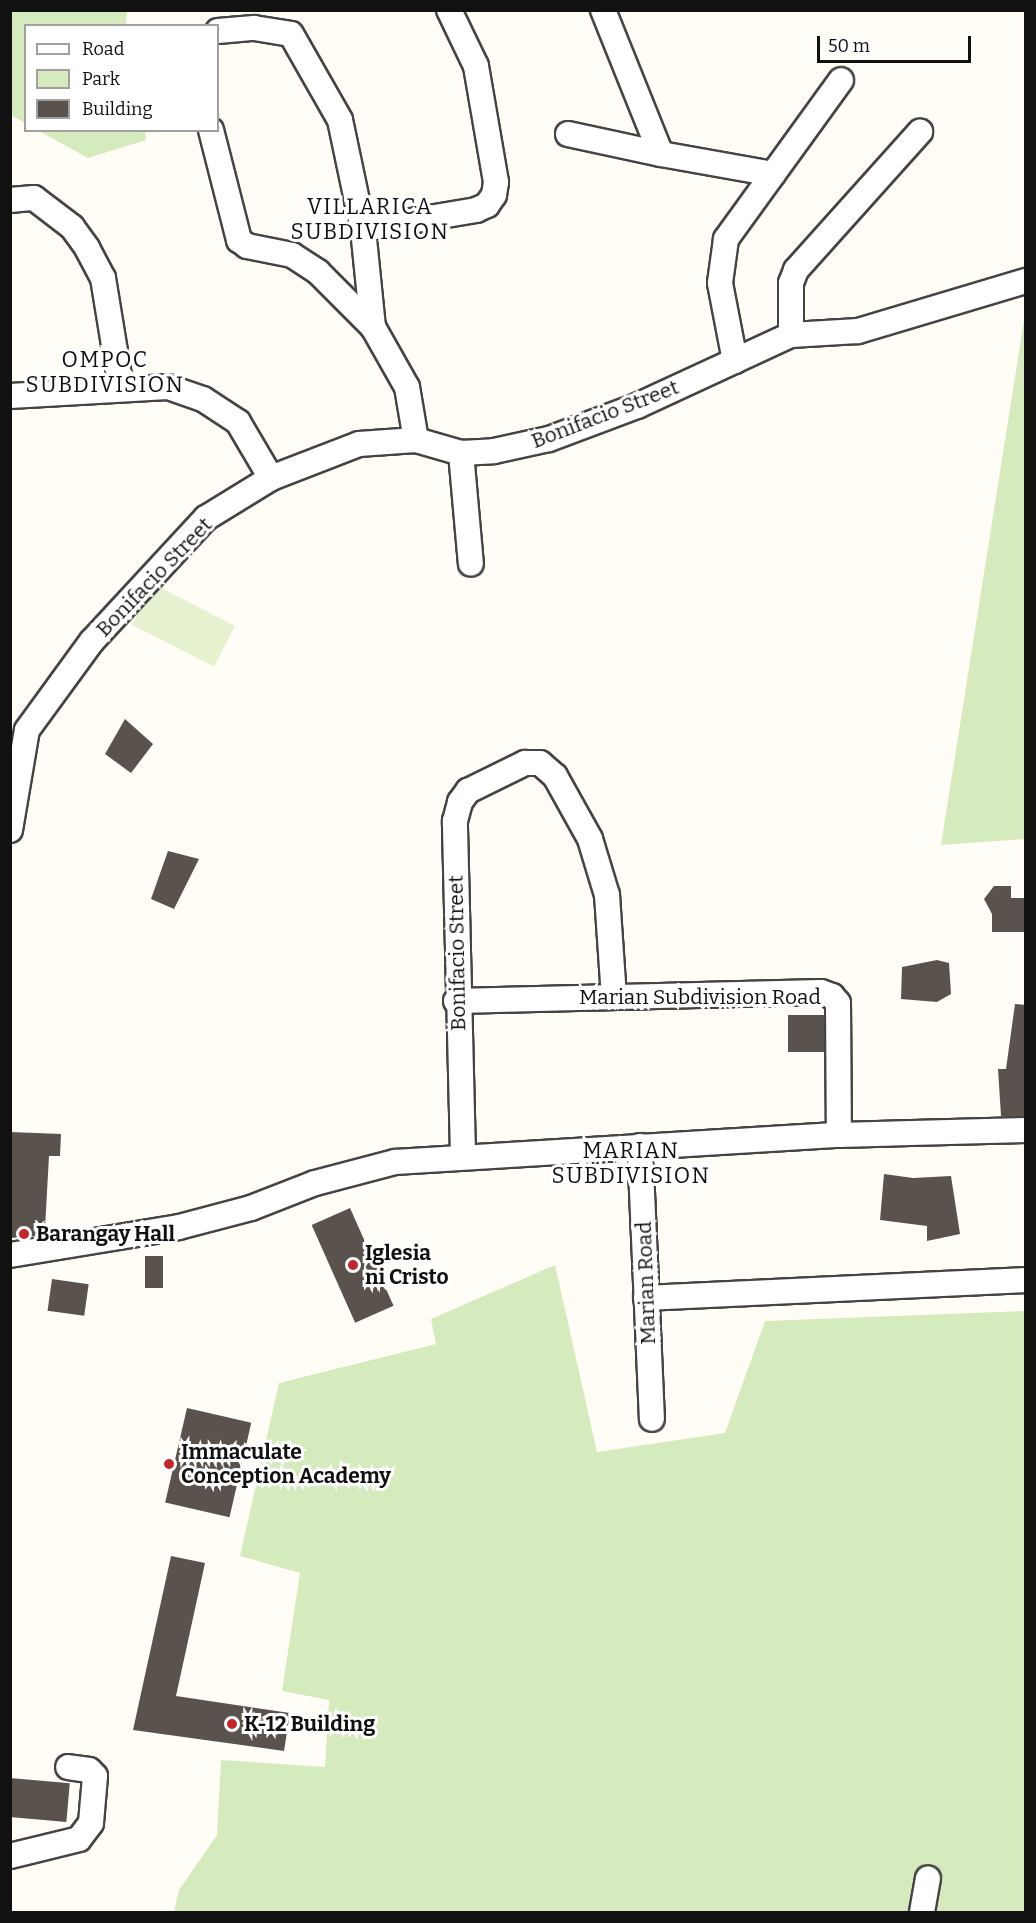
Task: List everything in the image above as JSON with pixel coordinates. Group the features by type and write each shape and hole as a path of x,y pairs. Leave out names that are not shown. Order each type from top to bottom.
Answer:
{"street":[{"path":"363,229 476,210 487,206 494,195 494,171 476,66 449,10"},
{"path":"603,10 660,154"},
{"path":"219,31 254,28 291,34 340,120 363,229 373,327"},
{"path":"735,361 720,283 721,256 726,239 842,80"},
{"path":"211,132 239,240 237,252 292,255 334,284 373,327 407,387 416,440"},
{"path":"791,335 791,283 796,270 920,132"},
{"path":"568,134 660,154 773,174"},
{"path":"10,200 34,198 72,227 87,248 103,278 121,388"},
{"name":"Bonifacio Street","path":"10,830 19,728 92,641 206,518 271,478 359,444 416,440 461,453 494,451 549,439 637,406 791,335 858,332 1026,281"},
{"path":"10,396 168,387 203,399 238,422 271,478"},
{"path":"461,453 471,564"},
{"name":"Bonifacio Street","path":"463,1155 456,1001 454,821 460,802 468,791 514,766 540,763 555,776 590,840 607,895 614,997"},
{"name":"Marian Subdivision Road","path":"456,1001 821,992 832,996 838,1003 839,1136"},
{"path":"10,1255 179,1227 251,1208 366,1167 463,1155 839,1136 1026,1130"},
{"name":"Marian Road","path":"640,1146 652,1419"},
{"path":"646,1298 1026,1280"},
{"path":"10,1856 79,1839 91,1823 95,1776 89,1770 68,1767"},
{"path":"922,1912 928,1879"}],"green space":[{"path":"11,10 127,10 126,24 24,24 24,122 11,115"},
{"path":"41,132 145,132 146,140 88,158"},
{"path":"1025,314 1025,839 941,845"},
{"path":"153,584 235,626 214,667 132,625"},
{"path":"555,1265 597,1452 725,1433 765,1321 1025,1311 1025,1912 174,1912 179,1890 217,1835 221,1760 325,1767 329,1700 282,1691 300,1573 240,1556 279,1383 436,1344 431,1319"}],"building":[{"path":"125,719 153,744 131,773 105,754"},
{"path":"168,851 199,859 174,909 151,899"},
{"path":"994,886 1011,886 1011,898 1026,898 1026,932 992,932 992,914 984,899"},
{"path":"937,960 949,963 951,994 937,1002 901,999 902,967"},
{"path":"1015,1004 1026,1005 1026,1116 1001,1116 998,1069 1006,1069"},
{"path":"788,1015 824,1015 824,1052 788,1052"},
{"path":"10,1132 61,1134 60,1156 49,1156 45,1228 34,1227 38,1236 10,1238"},
{"path":"884,1174 913,1178 951,1176 960,1234 927,1241 927,1226 880,1220"},
{"name":"Iglesia ni Cristo","path":"350,1208 394,1306 355,1323 312,1225"},
{"path":"145,1256 163,1256 163,1288 145,1288"},
{"path":"52,1279 89,1284 84,1316 48,1311"},
{"path":"187,1408 251,1423 229,1517 165,1503"},
{"path":"171,1556 205,1563 176,1696 290,1713 284,1751 133,1730"},
{"path":"10,1778 70,1783 66,1822 10,1817"}],"place":[{"name":"Barangay Hall","path":"24,1234"},
{"name":"Iglesia ni Cristo","path":"353,1265"},
{"name":"Immaculate Conception Academy","path":"169,1464"},
{"name":"K-12 Building","path":"232,1724"}],"district":[{"name":"VILLARICA SUBDIVISION","path":"370,218"},
{"name":"OMPOC SUBDIVISION","path":"105,372"},
{"name":"MARIAN SUBDIVISION","path":"631,1162"}]}
